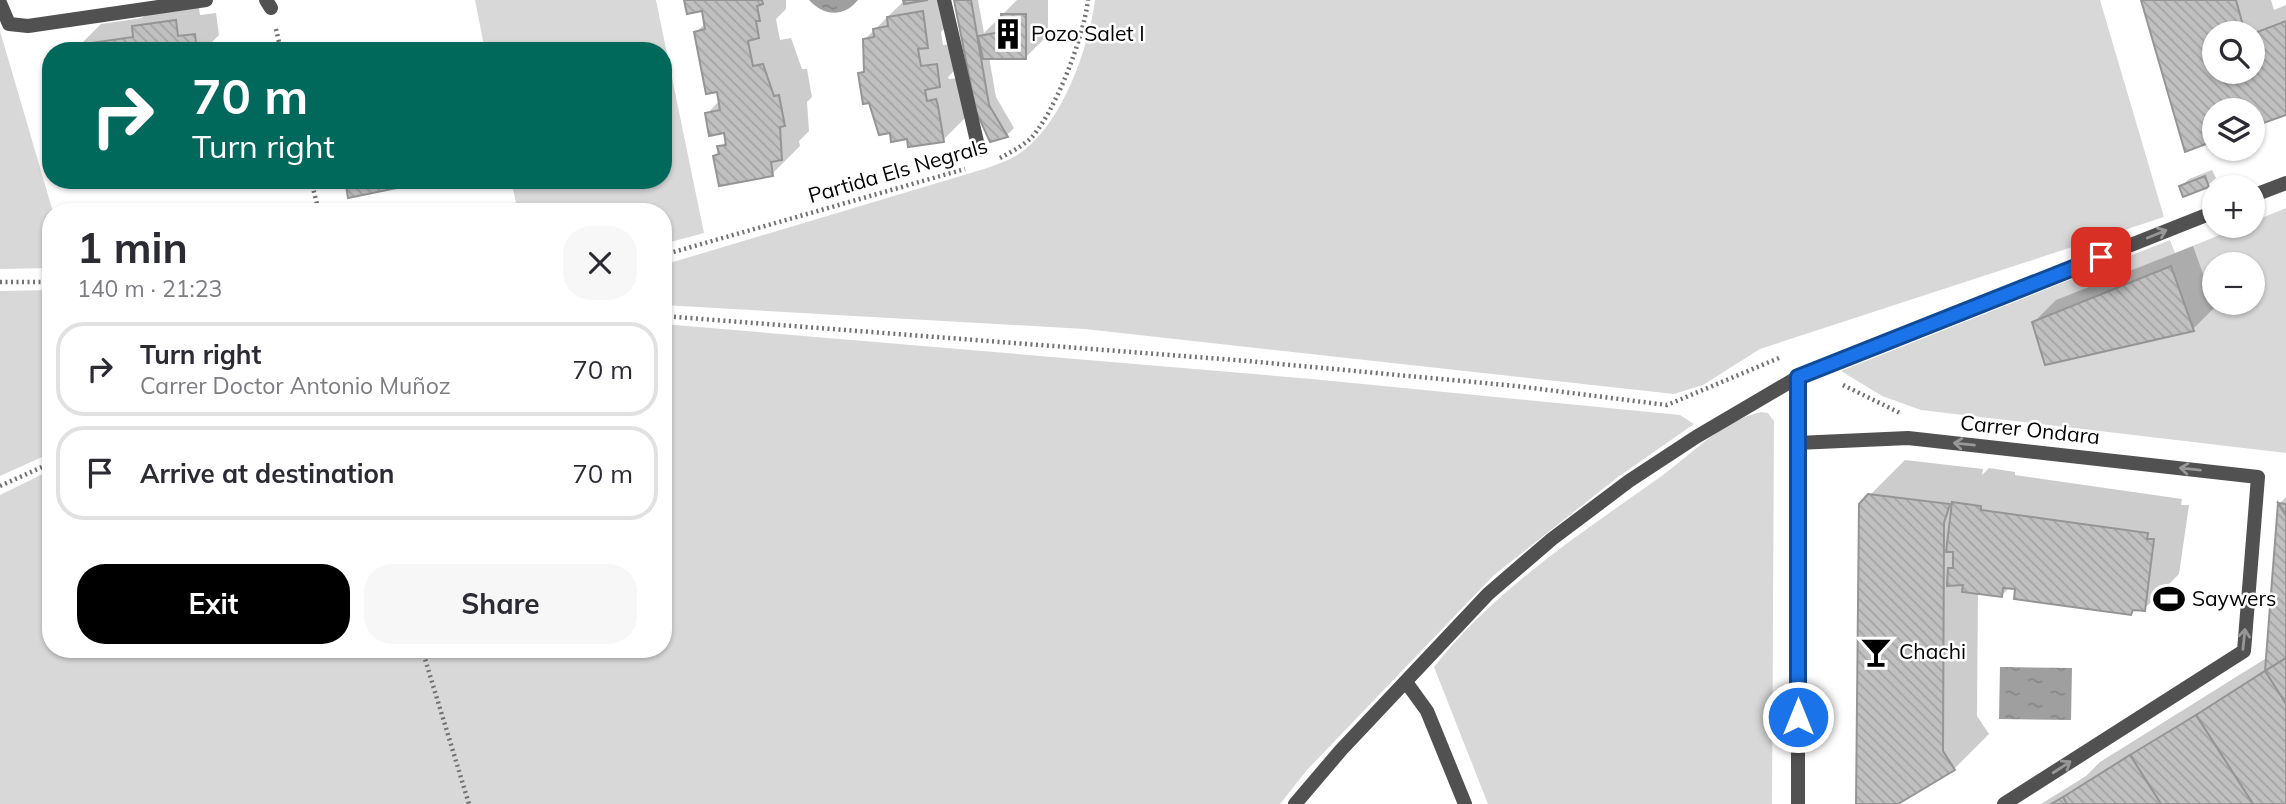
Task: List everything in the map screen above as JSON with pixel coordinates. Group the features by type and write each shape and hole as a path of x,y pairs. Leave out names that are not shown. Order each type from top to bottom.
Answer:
{"street":[{"path":"0,3 9,24 28,26 206,0"},
{"path":"944,0 979,149"},
{"path":"2265,192 2286,183"},
{"path":"1295,804 1488,594 1552,539 1629,481 1696,437 1798,377 2202,217"},
{"path":"1798,377 1798,804"},
{"name":"Carrer Ondara","path":"1797,443 1908,438 2258,477 2244,651 2004,804"},
{"path":"1406,682 1427,711 1465,804"}],"path":[{"name":"Partida Els Negrals","path":"999,159 1031,138 1048,116 1086,22 1088,0"},
{"name":"Partida Els Negrals","path":"672,253 972,167"},
{"path":"0,282 42,282"},
{"path":"672,317 1248,361 1516,386 1667,405 1788,354"},
{"path":"1824,367 1833,381 1900,413"},
{"path":"0,486 42,467"},
{"path":"425,658 469,804"}],"shaded area":[{"path":"475,0 656,0 665,42 483,42"},
{"path":"1095,0 2100,0 2164,217 1760,349 1703,385 1674,394 1085,329 672,306 672,262 984,169 1023,151 1037,138 1062,102 1080,61"},
{"path":"0,31 42,174 42,189 46,189 50,203 42,203 42,268 0,269"},
{"path":"672,78 704,233 672,242 672,203 516,203 513,189 672,189"},
{"path":"2286,208 2286,453 1921,410 1882,396 1841,371 2170,240 2175,253 2212,238 2265,238 2265,217"},
{"path":"42,290 42,457 0,476 0,291"},
{"path":"672,325 1312,379 1680,415 1694,424 1618,477 1494,575 1307,770 1280,804 0,804 0,495 42,474 42,658 672,658"},
{"path":"1761,412 1768,413 1774,421 1772,804 1488,804 1434,667 1458,638 1485,612 1542,563 1709,438 1734,422"}],"water":[{"path":"809,0 858,0 846,10 834,13 821,9"},
{"path":"2000,667 2072,668 2071,720 1999,719"}],"building":[{"path":"684,0 762,0 763,4 757,6 759,38 748,41 753,66 763,64 774,96 779,95 785,126 780,127 782,160 771,162 773,176 719,186 713,156 719,154 717,146 726,145 724,133 709,136 705,113 720,110 717,92 706,94 694,32 705,29 702,11 687,14"},
{"path":"903,0 928,0 904,4"},
{"path":"954,0 971,0 989,105 1008,137 990,142 976,111"},
{"path":"2141,0 2236,0 2242,21 2202,21 2202,84 2265,84 2265,29 2286,21 2286,115 2265,122 2265,98 2202,98 2202,146 2185,152"},
{"path":"923,11 928,48 918,49 921,66 937,64 940,87 925,90 927,101 936,99 944,142 908,147 907,139 891,142 890,133 879,135 869,103 863,104 858,73 864,72 863,39 874,37 873,29 888,26 887,17"},
{"name":"Pozo Salet I","path":"1001,14 1026,14 1026,59 983,59 978,36 1001,32"},
{"path":"176,20 178,36 195,34 196,42 98,42 133,37 132,26"},
{"path":"2202,177 2202,190 2183,197 2179,186"},
{"path":"346,189 392,189 348,198"},
{"path":"2171,266 2194,331 2045,365 2032,322"},
{"path":"1868,494 1950,504 1944,523 1943,751 1955,770 1898,804 1856,804 1859,504"},
{"path":"1952,502 1981,506 1981,510 2148,533 2147,539 2154,539 2145,611 2133,610 2131,615 2014,599 2015,589 2003,588 2002,597 1962,592 1963,585 1947,586 1948,568 1953,568 1953,552 1946,552"},
{"path":"2278,503 2286,504 2286,516"},
{"path":"2278,503 2286,516 2286,658 2265,671"},
{"path":"2286,658 2286,704 2265,671"},
{"path":"2265,671 2286,704 2286,804 2253,804 2196,715"},
{"path":"2196,715 2253,804 2161,804 2130,755"},
{"path":"2130,755 2161,804 2067,804 2063,797"},
{"path":"2063,797 2067,804 2051,804"}],"place":[{"name":"Pozo Salet I","path":"1008,34"},
{"name":"Saywers","path":"2169,599"},
{"name":"Chachi","path":"1876,652"}],"route":[{"path":"1798,717 1798,377 2101,257"}]}
